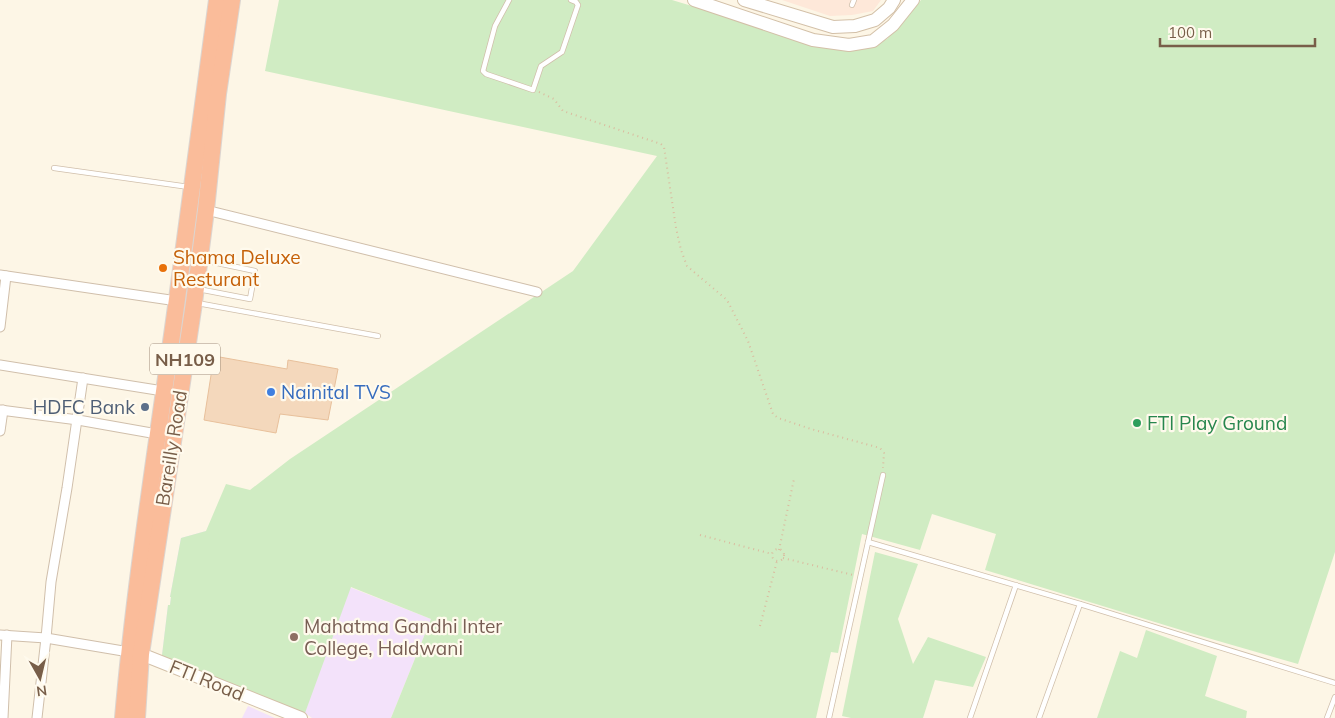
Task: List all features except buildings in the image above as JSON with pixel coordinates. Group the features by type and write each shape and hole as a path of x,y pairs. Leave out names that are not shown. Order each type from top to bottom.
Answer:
{"highway":[{"name":"Bareilly Road","path":"165,436 163,391 177,301 217,0"},
{"name":"Bareilly Road","path":"123,718 135,653 165,436 195,296 218,94 232,0"},
{"path":"177,301 195,296"},
{"name":"Bareilly Road","path":"135,653 137,718"}],"main road":[{"path":"694,0 814,40 849,45 873,40 893,25 913,0"},
{"path":"744,0 833,27 855,26 875,20 889,8 894,0"},
{"name":"FTI Road","path":"135,653 301,718"}],"street":[{"path":"206,210 536,292"},
{"path":"0,327 3,275 177,301"},
{"path":"0,365 163,391"},
{"path":"37,718 51,582 78,420 83,378"},
{"path":"0,431 1,410 78,420 165,436"},
{"path":"4,718 3,635 46,638 135,653"}],"lane":[{"path":"509,0 495,26 483,71 486,74 534,90 541,66 562,52 578,5 571,0"},
{"path":"54,168 192,188"},
{"path":"195,296 250,299 255,271 200,260"},
{"path":"195,296 378,336"},
{"path":"829,718 883,475"},
{"path":"868,542 1080,604 1335,683"},
{"path":"970,718 1016,585"},
{"path":"1039,718 1080,604"},
{"path":"1326,718 1335,697"}],"path":[{"path":"534,90 554,99 563,111 661,144 664,147 676,228 687,266 726,300 748,341 773,414 778,418 880,448 884,453 883,475"},
{"path":"779,550 794,479"},
{"path":"700,535 772,554"},
{"path":"772,554 775,550 779,550"},
{"path":"779,550 783,554 783,558"},
{"path":"772,554 777,561"},
{"path":"760,626 777,561 783,558 860,577"}],"shaded area":[{"path":"782,0 881,0 873,11 852,15 830,16"},
{"name":"Mahatma Gandhi Inter College, Haldwani","path":"206,531 431,619 391,718 312,718 305,713 172,662 162,655 168,605 170,605 181,538"},
{"path":"248,706 275,718 242,718"}],"green space":[{"path":"279,0 672,0 834,49 861,48 887,39 921,0 1335,0 1335,552 1298,664 985,570 996,534 932,514 920,550 862,534 838,653 831,652 816,718 391,718 431,619 351,587 305,713 172,662 162,655 168,605 170,605 181,538 206,531 226,484 250,490 290,459 573,271 657,156 265,71"},
{"path":"875,552 918,564 898,619 913,664 928,637 986,657 973,687 935,680 923,718 851,718 842,716"},
{"path":"1146,630 1217,656 1205,696 1247,711 1246,718 1097,718 1120,651 1137,658"}],"place":[{"name":"Shama Deluxe Resturant","path":"163,268"},
{"name":"Nainital TVS","path":"271,392"},
{"name":"HDFC Bank","path":"145,407"},
{"name":"FTI Play Ground","path":"1137,423"},
{"name":"Mahatma Gandhi Inter College, Haldwani","path":"294,637"}]}
